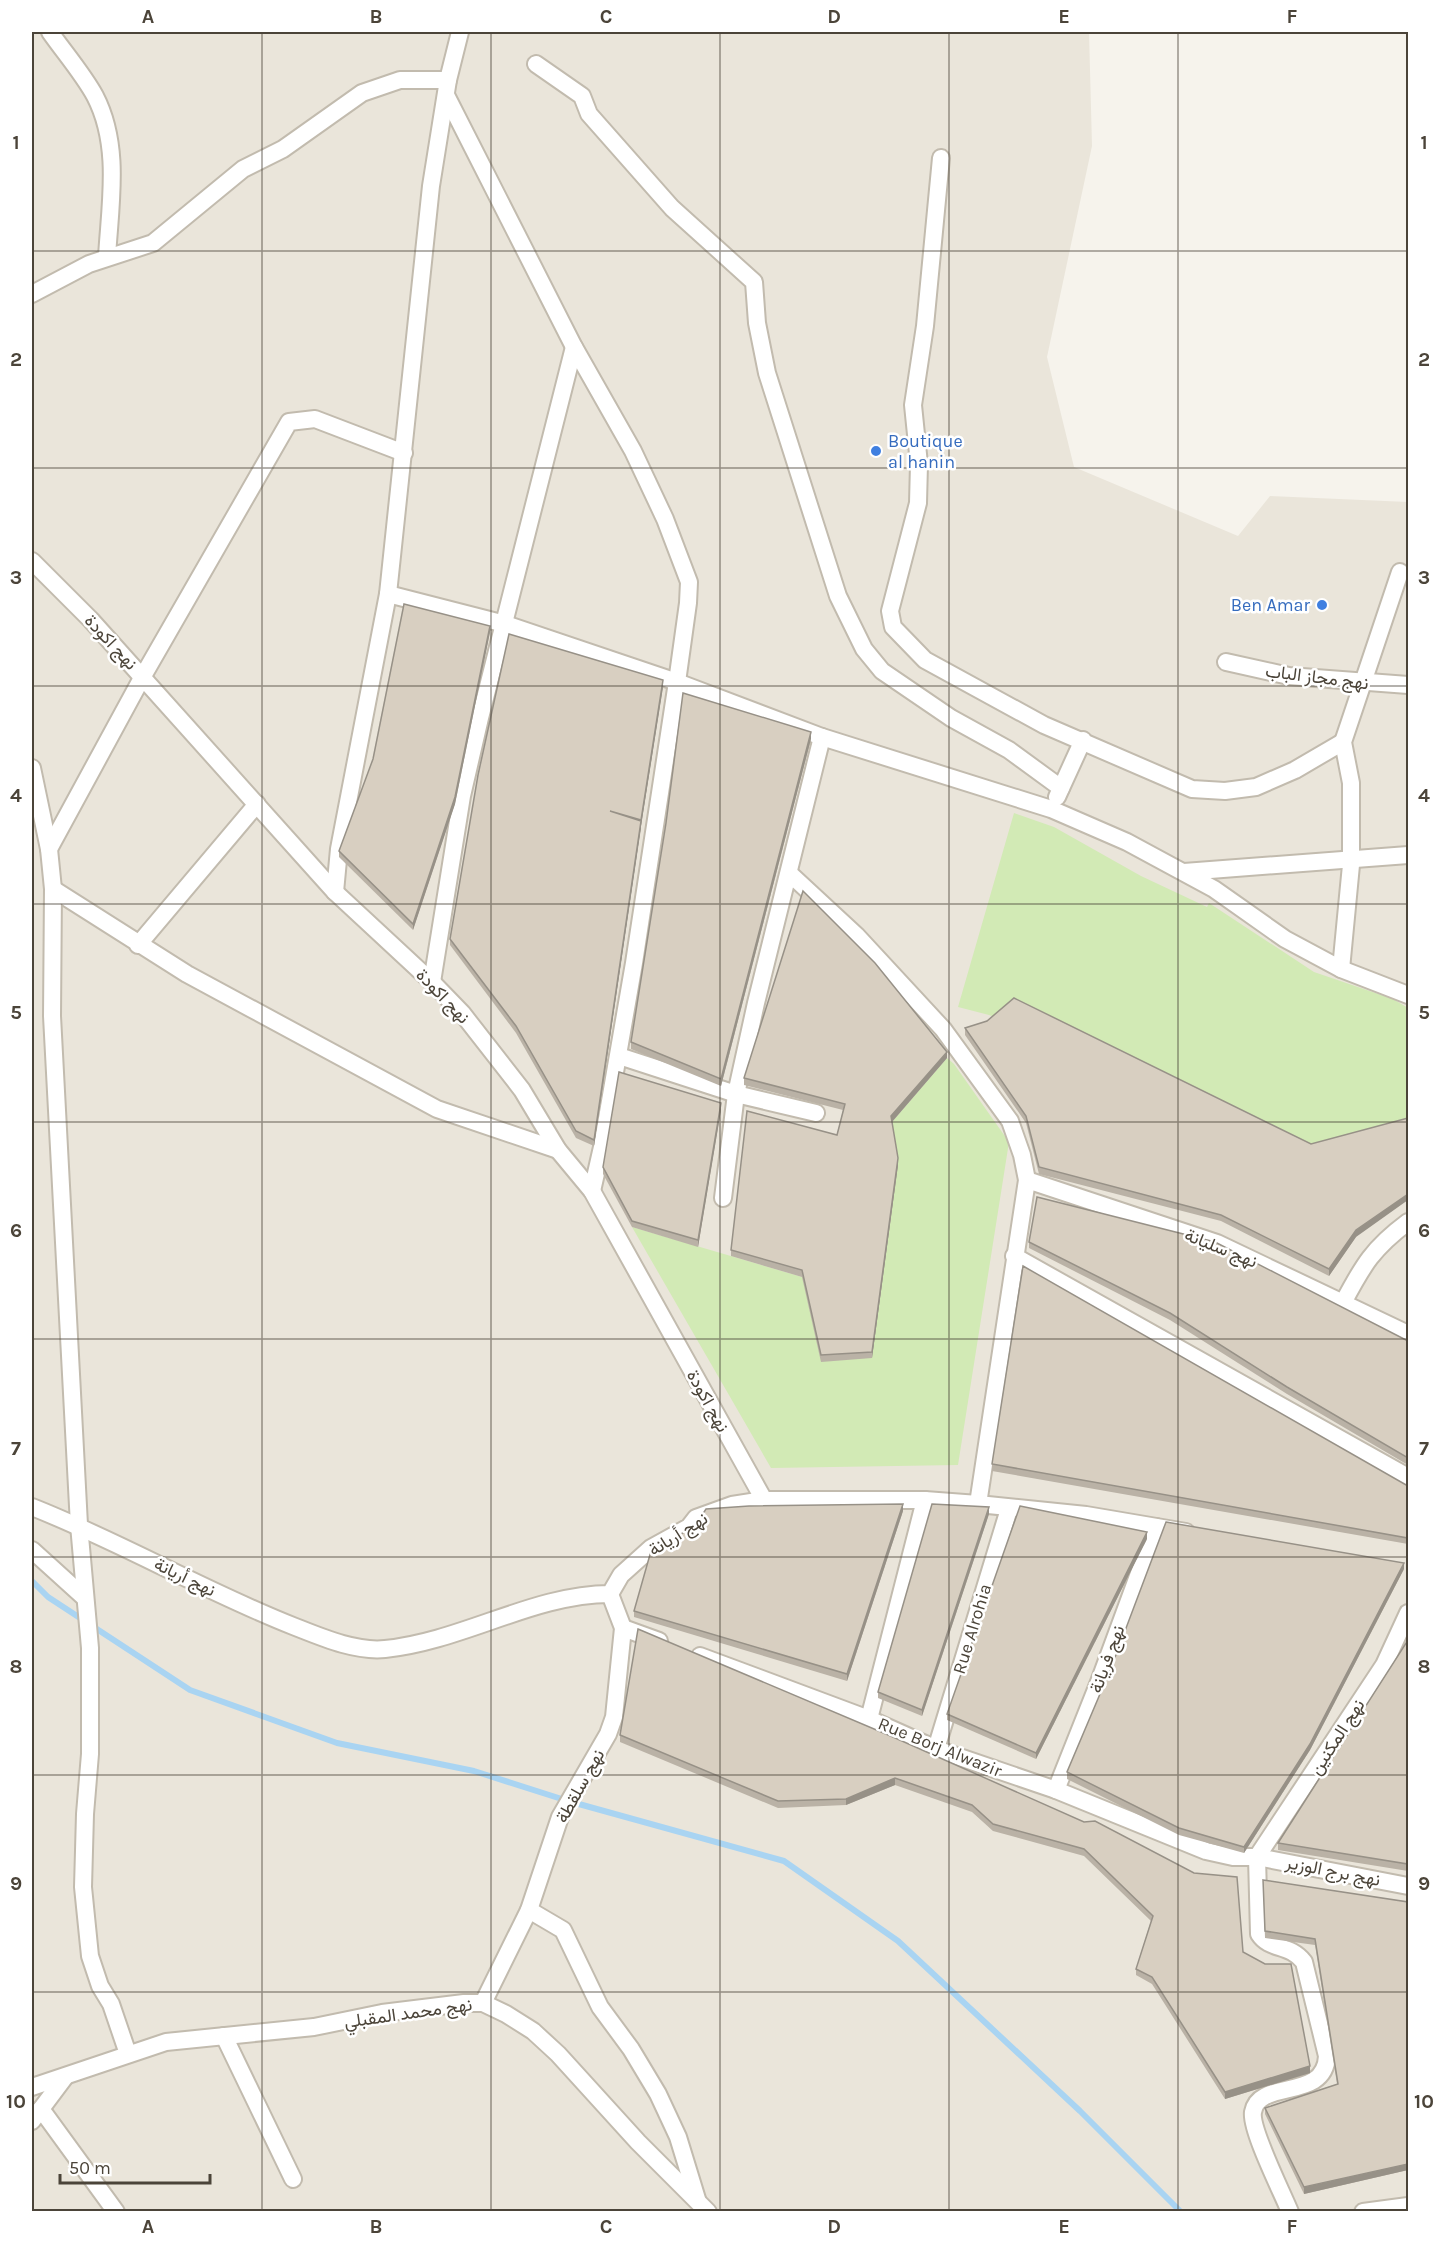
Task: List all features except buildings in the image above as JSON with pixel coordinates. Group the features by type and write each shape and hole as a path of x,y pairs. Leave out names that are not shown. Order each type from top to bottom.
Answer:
{"street":[{"path":"50,32 95,96 108,130 112,156 107,257"},
{"path":"335,892 339,849 388,594 430,186 447,87 460,32"},
{"path":"536,64 582,96 589,114 672,208 754,282 757,323 767,373 838,596 864,649 882,670 951,718 1009,750 1061,788"},
{"path":"32,294 107,257 153,243 243,169 283,149 362,93 400,80 447,87"},
{"path":"447,87 574,347 633,451 665,519 688,582 688,603 677,682 619,1056 592,1191"},
{"path":"941,158 925,326 913,405 919,464 918,503 890,611 893,627 925,660 1044,725 1192,789 1225,792 1256,786 1295,770 1342,742"},
{"path":"432,982 462,796 574,347"},
{"path":"49,849 143,676 289,422 315,419 404,453"},
{"name":"نهج اكودة","path":"32,561 92,620 335,892 432,982 503,1064 522,1089 558,1150 592,1191 764,1500"},
{"path":"1341,969 1349,897 1352,783 1342,742 1400,572"},
{"path":"388,594 505,624 677,682 822,737 1051,809 1127,842 1214,888 1285,939 1341,969 1408,995"},
{"name":"نهج مجاز الباب","path":"1226,662 1289,676 1360,684 1408,685"},
{"path":"723,1198 736,1094 822,737"},
{"path":"1051,809 1083,740"},
{"path":"32,768 49,849 53,889 52,1016 79,1525 92,1694 83,1887 90,1956 100,1986 111,2004 128,2054"},
{"path":"138,945 256,804"},
{"path":"1184,872 1408,855"},
{"path":"789,873 856,935 943,1029 1010,1121 1027,1180 978,1504"},
{"path":"53,889 138,945 437,1109 558,1150"},
{"path":"619,1056 736,1094 816,1113"},
{"name":"نهج سليانة","path":"1027,1180 1217,1243 1408,1334"},
{"path":"1343,1303 1365,1261 1392,1234 1408,1222"},
{"path":"1014,1256 1408,1476"},
{"name":"نهج أريانة","path":"32,1507 79,1525 254,1610 319,1636 360,1648 382,1650 460,1634 523,1611 585,1593 610,1593 621,1575 651,1548 689,1527 696,1518 732,1505 764,1500 925,1500 978,1504 1009,1509 1086,1515 1202,1535"},
{"path":"869,1719 925,1500"},
{"name":"Rue Alrohia","path":"936,1749 1009,1509"},
{"name":"نهج فريانة","path":"1056,1790 1099,1682 1156,1527"},
{"path":"32,1550 85,1598"},
{"name":"نهج سلقطة","path":"483,2004 529,1910 560,1817 608,1734 614,1717 623,1628 610,1593"},
{"name":"نهج المكنين","path":"1257,1857 1384,1665 1408,1613"},
{"name":"Rue Borj Alwazir","path":"623,1628 869,1719 936,1749 1056,1790 1206,1851 1233,1857 1257,1857"},
{"path":"1257,1857 1259,1934 1263,1941 1272,1946 1286,1947 1294,1951 1304,1962 1327,2056 1326,2068 1322,2076 1311,2082 1264,2097 1256,2103 1252,2113 1255,2128 1290,2211"},
{"name":"نهج برج الوزير","path":"1257,1857 1408,1886"},
{"path":"529,1910 563,1930 600,2007 631,2049 658,2094 678,2137 703,2207"},
{"name":"نهج محمد المقبلي","path":"32,2086 166,2042 314,2027 436,2006 483,2004 506,2014 532,2031 558,2054 638,2142 703,2207"},
{"path":"224,2036 293,2179"},
{"path":"65,2077 36,2115 116,2211"},
{"path":"1363,2211 1408,2206"}],"shaded area":[{"path":"32,32 1089,32 1092,146 1047,357 1074,467 1238,536 1270,496 1408,502 1408,2211 32,2212"}],"green space":[{"path":"1014,813 1054,827 1141,876 1207,907 1209,903 1314,972 1393,999 1408,1008 1408,1137 1311,1167 1195,1090 989,1015 958,1007"},
{"path":"947,1058 954,1064 1009,1142 958,1465 771,1468 632,1227 802,1277 891,1123"}],"waterway":[{"path":"32,1581 48,1597 190,1690 337,1743 474,1771 568,1801 784,1861 898,1941 1080,2111 1181,2212"}],"place":[{"name":"Boutique al hanin","path":"876,451"},
{"name":"Ben Amar","path":"1322,605"}]}
